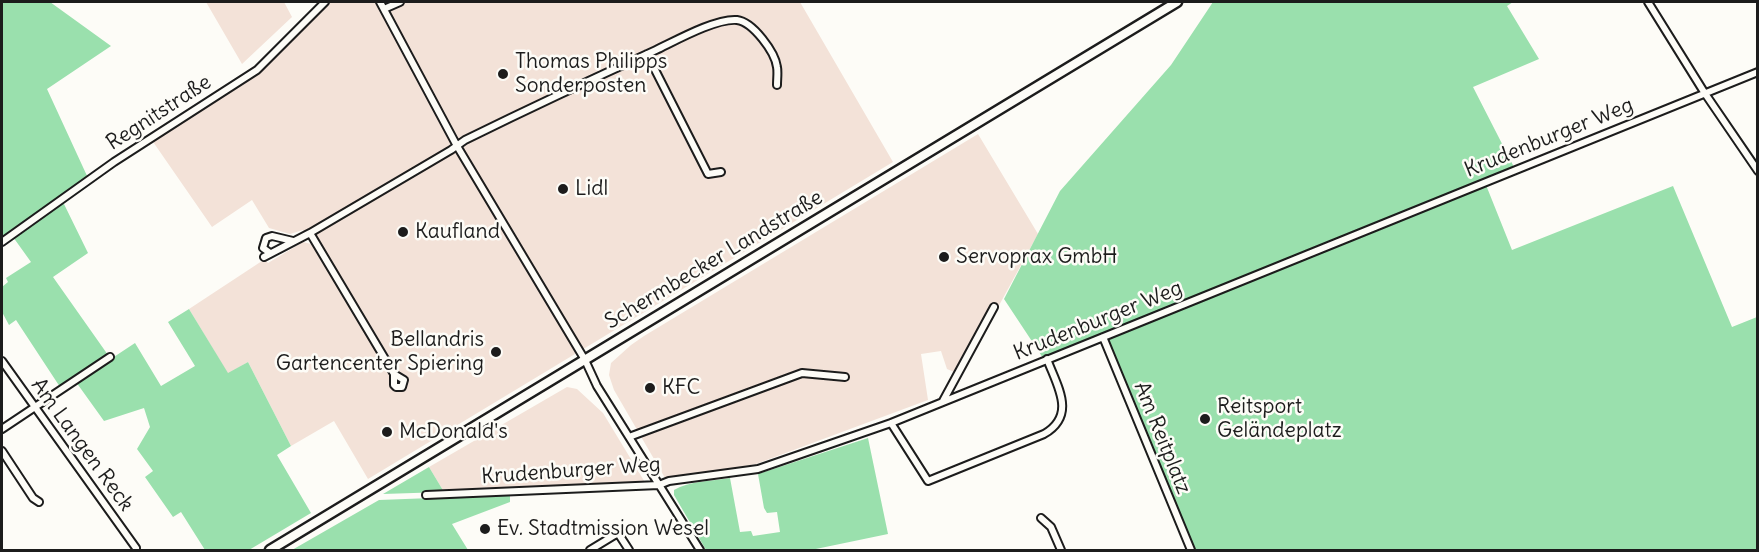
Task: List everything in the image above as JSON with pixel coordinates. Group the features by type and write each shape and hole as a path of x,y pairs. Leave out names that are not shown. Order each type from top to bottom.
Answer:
{"main road":[{"name":"Schermbecker Landstraße","path":"272,550 1177,2"}],"street":[{"name":"Regnitstraße","path":"2,242 114,162 257,70 326,2"},
{"path":"380,2 457,146 585,360 597,386 700,550"},
{"path":"384,9 400,2"},
{"path":"1648,2 1704,92 1758,171"},
{"path":"294,241 272,236 266,238 263,248 267,255 310,233 465,140 647,54 722,22 738,20 749,25 758,33 777,65 777,85"},
{"path":"647,54 708,174 721,172"},
{"name":"Krudenburger Weg","path":"426,495 659,485 669,481 758,469 891,423 1758,72"},
{"path":"310,233 394,374"},
{"path":"943,401 994,307"},
{"name":"Am Reitplatz","path":"1103,337 1191,550"},
{"path":"2,429 110,357"},
{"path":"891,423 928,481 1044,434 1058,423 1063,406 1047,359"},
{"name":"Am Langen Reck","path":"2,361 136,548"},
{"path":"629,436 802,373 845,377"},
{"path":"2,451 33,498 39,502"},
{"path":"1041,518 1051,526 1061,550"},
{"path":"590,550 618,533 629,550"}],"shaded area":[{"path":"206,2 284,2 292,17 242,64"},
{"path":"320,2 800,2 893,162 368,479 334,421 291,446 248,362 228,374 189,309 265,259 268,263 303,242 311,244 303,230 290,234 269,228 252,200 212,227 149,136 254,69"},
{"path":"978,134 1038,234 961,375 947,369 941,351 921,354 928,400 756,464 665,478 614,390 609,375 611,363 644,336"},
{"path":"567,387 577,389 603,413 646,484 444,492 429,467"}],"green space":[{"path":"2,2 50,2 111,46 47,89 88,178 2,239"},
{"path":"1213,2 1513,2 1507,6 1539,59 1473,87 1517,173 1486,185 1512,250 1673,186 1732,327 1757,317 1757,550 1192,550 1104,338 1043,358 1004,299 1060,191 1171,65"},
{"path":"63,202 88,253 53,277 108,355 60,387 16,320 9,325 2,312 2,287 8,282 6,278 31,262 13,237"},
{"path":"189,309 228,373 248,362 291,446 277,455 311,513 249,550 205,550 181,512 173,517 145,477 153,471 137,449 150,427 144,408 104,421 76,382 135,343 161,386 195,366 168,322"},
{"path":"868,438 888,534 811,550 706,550 674,495 674,490 687,485 730,478 740,532 751,531 753,536 780,532 777,512 767,513 764,508 758,474"},
{"path":"429,467 444,492 383,494"},
{"path":"510,495 510,502 452,524 468,550 292,550 379,500"}],"place":[{"name":"Thomas Philipps Sonderposten","path":"503,74"},
{"name":"Lidl","path":"563,189"},
{"name":"Kaufland","path":"403,232"},
{"name":"Servoprax GmbH","path":"944,257"},
{"name":"Bellandris Gartencenter Spiering","path":"496,352"},
{"name":"KFC","path":"650,388"},
{"name":"Reitsport Geländeplatz","path":"1205,419"},
{"name":"McDonald's","path":"387,432"},
{"name":"Ev. Stadtmission Wesel","path":"485,529"}]}
